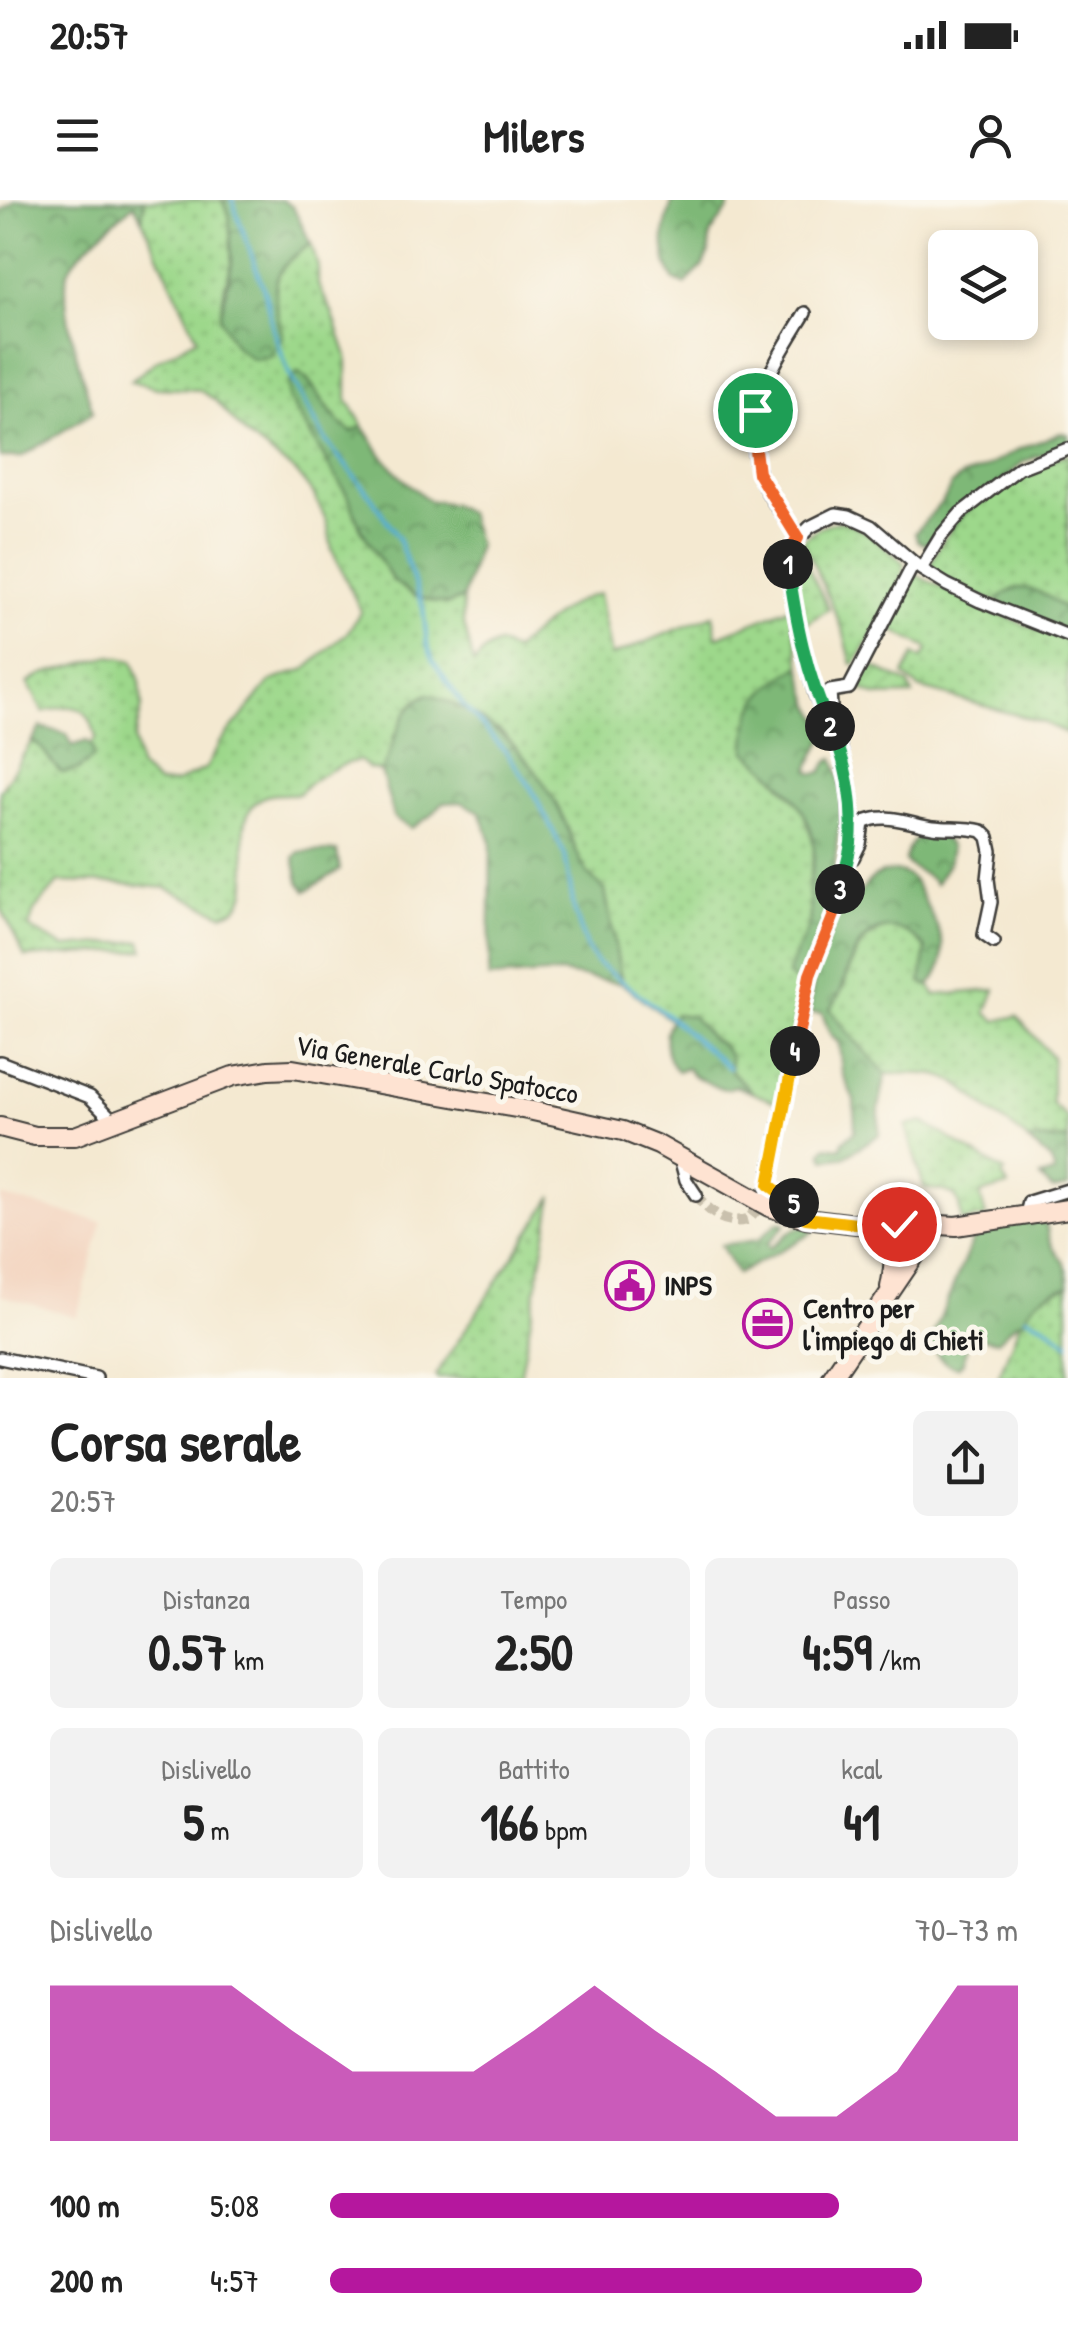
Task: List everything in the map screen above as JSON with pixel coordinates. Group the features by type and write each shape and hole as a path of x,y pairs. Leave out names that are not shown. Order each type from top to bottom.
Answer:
{"main road":[{"name":"Via Generale Carlo Spatocco","path":"0,1127 35,1136 75,1136 233,1076 294,1069 533,1110 622,1131 641,1137 769,1207 806,1218 856,1224 956,1226"},
{"path":"891,1247 905,1257 956,1226 1068,1209"},
{"name":"Via Generale Carlo Spatocco","path":"856,1224 885,1236 891,1247"},
{"path":"832,1378 920,1248 921,1233 905,1224 891,1232 894,1266 888,1293"}],"street":[{"path":"798,538 758,473 754,442 755,410 768,373 805,313"},
{"path":"832,730 830,691 849,688 918,566 941,536 961,513 1018,468 1068,448"},
{"path":"806,1218 804,1210 767,1191 810,975 834,915 851,826 841,749 815,694 798,632 788,564 791,550 810,526 836,514 871,526 918,566 980,601 1068,636"},
{"path":"842,880 860,844 862,823 872,818 982,831 988,837 991,851 990,902 984,935 994,942"},
{"path":"0,1062 90,1097 114,1122"},
{"path":"1026,1214 1029,1202 1068,1190"},
{"path":"0,1358 96,1378"}],"shaded area":[{"path":"0,1196 102,1222 77,1317 0,1295"}],"green space":[{"path":"16,200 144,200 142,220 134,204 87,246 68,272 69,322 93,412 21,457 0,457 0,211"},
{"path":"144,200 222,200 229,214 232,263 220,318 277,312 280,271 311,244 318,266 318,285 347,356 347,399 363,426 352,432 340,425 307,378 288,398 349,498 361,529 393,581 448,604 463,598 463,620 474,664 495,645 514,651 565,609 599,594 611,656 713,615 717,637 791,607 801,665 780,679 746,751 802,808 814,850 810,919 794,981 802,988 780,1104 753,1093 670,1020 622,984 605,890 584,868 536,774 498,729 394,736 390,757 381,771 368,768 359,760 326,772 298,794 266,796 253,805 247,818 243,898 236,908 225,913 166,888 59,882 34,911 29,928 65,947 141,941 144,950 25,957 0,906 0,791 32,741 62,773 79,769 96,739 84,712 63,707 43,712 28,683 43,674 111,656 133,661 142,707 134,741 139,767 158,784 176,783 206,768 220,743 271,681 306,669 348,632 361,611 332,550 327,522 314,495 297,473 247,436 215,400 199,390 157,388 131,381 156,361 197,338 142,220"},
{"path":"222,200 282,200 293,207 311,244 279,273 275,294 283,337 270,357 252,359 235,346 220,318 232,263 229,214"},
{"path":"673,200 729,200 729,208 710,235 709,252 702,267 685,284 674,280 664,250"},
{"path":"298,372 343,426 352,432 363,426 402,478 428,500 452,504 468,513 478,545 463,598 448,604 435,602 415,596 393,581 361,529 349,498 288,398 289,381"},
{"path":"1061,433 1068,434 1068,446 1023,462 932,542 918,541 915,533 962,476"},
{"path":"1068,454 1068,613 1059,605 1017,588 996,602 930,570 942,542 978,501 1017,473"},
{"path":"844,521 869,534 904,563 892,601 855,664 803,540 822,526"},
{"path":"798,547 829,609 801,627 794,576"},
{"path":"912,573 988,610 1068,641 1068,734 1042,722 919,688 904,675 914,655 922,659 928,649 885,626"},
{"path":"1017,588 1038,592 1068,613 1068,632 996,602"},
{"path":"865,663 908,683 913,695 876,696 854,686"},
{"path":"801,665 825,734 809,771 822,772 834,758 844,806 829,899 802,988 788,975 809,924 813,837 792,795 746,751 749,721 758,699"},
{"path":"428,694 494,728 542,780 584,868 605,890 622,984 560,973 489,978 491,841 480,812 461,802 443,803 411,828 394,818 381,771 403,717 417,700"},
{"path":"41,727 67,734 72,746 87,741 93,748 93,758 79,769 62,773 32,741"},
{"path":"927,831 951,847 948,864 935,884 905,861 912,843"},
{"path":"337,851 340,870 306,891 299,882 294,857 299,852"},
{"path":"886,872 902,873 915,883 942,941 942,963 930,986 921,982 926,949 906,933 886,928 867,937 859,946 830,1009 886,1074 879,1108 879,1135 844,1157 825,1159 822,1152 827,1146 841,1148 855,1131 854,1100 842,1072 839,1044 822,1013 809,1013 814,977 839,904 854,898"},
{"path":"891,927 917,937 926,949 921,982 930,986 935,995 995,990 986,1013 997,1021 1017,1016 1052,1057 1052,1104 1068,1119 1068,1139 1028,1141 944,1077 886,1074 849,1034 830,1009 865,940"},
{"path":"675,1014 692,1016 721,1044 730,1056 731,1071 753,1093 735,1086 716,1087 687,1068 677,1071 666,1043 667,1028"},
{"path":"923,1122 1005,1172 1002,1175 1008,1186 980,1194 986,1217 961,1221 959,1203 953,1194 924,1188 906,1126"},
{"path":"1068,1139 1068,1187 1053,1190 1040,1177 1054,1173 1054,1168 1028,1141"},
{"path":"553,1196 520,1378 437,1378 435,1376"},
{"path":"1044,1219 1052,1245 1066,1267 1068,1286 1036,1301 1024,1320 997,1341 968,1341 958,1367 944,1362 930,1342 973,1239 1007,1225"},
{"path":"778,1222 786,1224 767,1244 770,1248 796,1228 814,1230 737,1274 721,1245 758,1240"},
{"path":"1068,1286 1068,1378 998,1378 1032,1304"}],"waterway":[{"path":"232,200 290,376 326,441 398,538 423,607 433,661 463,705 507,753 530,786 565,855 574,909 586,947 596,962 729,1068"},
{"path":"1026,1317 1045,1325 1068,1343"}],"tunnel":[{"path":"696,1195 713,1212 733,1221 749,1219 764,1201"}],"place":[{"name":"INPS","path":"629,1285"},
{"name":"Centro per l'impiego di Chieti","path":"768,1324"}],"route":[{"path":"755,410 758,473 798,538 788,564 798,632 815,694 841,749 851,826 834,915 810,975 769,1185 804,1210 806,1218 899,1224"}]}
